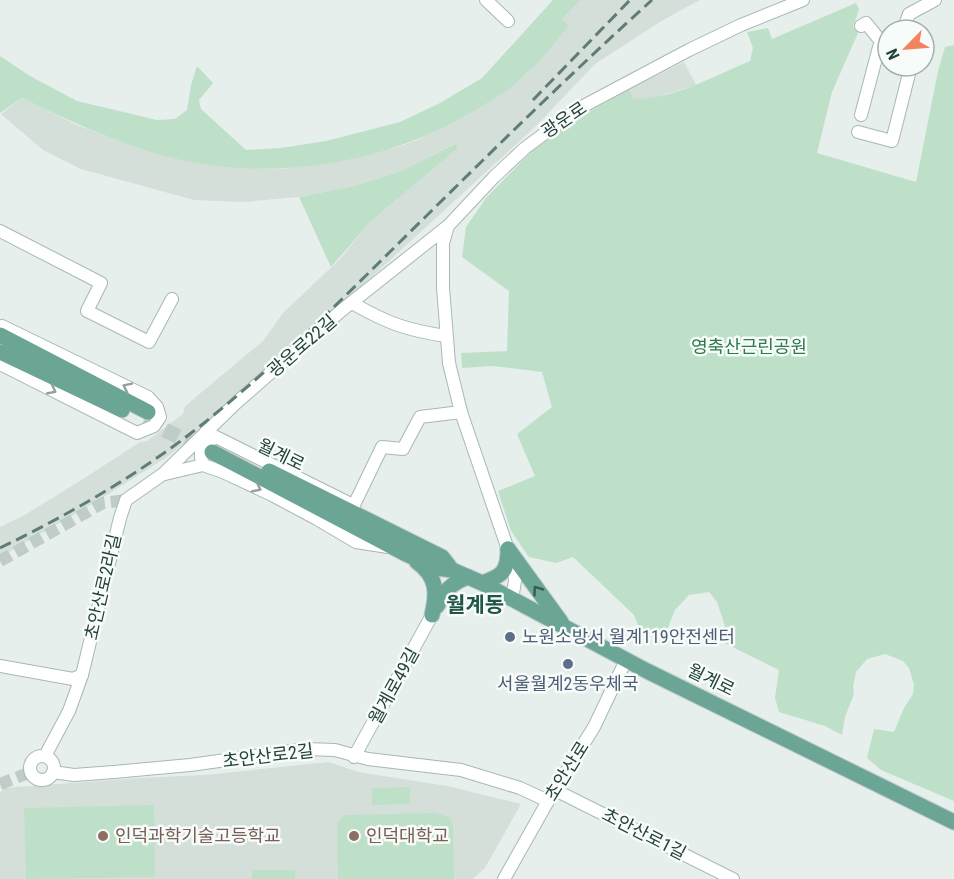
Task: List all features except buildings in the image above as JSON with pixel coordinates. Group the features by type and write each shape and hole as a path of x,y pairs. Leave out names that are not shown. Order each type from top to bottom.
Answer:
{"main road":[{"path":"0,352 146,416 1,329"},
{"name":"월계로","path":"211,447 401,547 436,568 452,570 475,580 626,660 954,822"},
{"path":"401,547 422,566 435,586 436,594 432,615"},
{"path":"432,615 448,588 455,582 501,574 507,565 508,549"},
{"path":"508,549 552,612 567,628"}],"street":[{"path":"486,0 508,21"},
{"name":"광운로","path":"448,226 525,148 576,110 689,50 741,25 803,0"},
{"path":"908,18 909,14 934,0"},
{"path":"861,26 866,23 876,33"},
{"path":"861,115 876,58"},
{"path":"858,132 892,141 908,78"},
{"path":"448,226 443,243 449,363 461,412 514,567 515,581 512,599"},
{"name":"광운로22길","path":"163,474 211,447 236,403 352,303 448,226"},
{"path":"0,231 101,283 87,311 149,342 172,299"},
{"path":"352,303 379,319 411,331 446,336"},
{"path":"0,364 137,433 154,426 160,417 157,407 148,397 1,329"},
{"path":"354,505 382,447 403,449 420,417 461,412"},
{"path":"163,474 211,447 309,481 369,513 401,547"},
{"name":"초안산로2라길","path":"45,756 69,711 82,675 126,500 163,474"},
{"name":"월계로49길","path":"354,757 432,615"},
{"name":"초안산로","path":"504,879 548,801 594,727 626,660"},
{"path":"0,666 73,679 82,675"},
{"name":"초안산로2길","path":"53,772 74,775 114,772 213,762 306,749 335,750 354,757 461,770 520,788 548,801"},
{"path":"38,756 45,756 52,762 53,772 50,777 42,780 31,774 31,762 38,756"},
{"name":"초안산로1길","path":"555,790 733,879"}],"shaded area":[{"path":"581,0 700,0 663,20 595,64 536,126 253,386 167,457 99,500 0,557 0,527 23,516 140,442 147,441 183,414 185,406 263,341 283,313 339,260 371,221 458,148 454,144 401,171 354,186 299,197 244,202 194,200 81,169 43,150 1,114 22,98 77,125 162,155 251,168 280,169 330,163 398,147 417,140 490,101 526,75 568,27 562,19"},
{"path":"684,62 696,85 650,99 634,99 629,89"},
{"name":"인덕대학교","path":"329,762 358,772 447,786 521,804 485,868 473,879 0,879 0,793 4,788 205,775"}],"green space":[{"path":"553,0 581,0 562,19 569,26 538,63 514,85 474,111 438,130 362,157 281,168 241,168 201,164 161,155 125,143 22,98 0,113 0,56 30,76 77,101 157,120 175,119 187,110 197,66 213,83 199,100 201,109 246,150 281,148 326,141 400,122 440,103 482,78"},
{"name":"영축산근린공원","path":"856,3 859,9 853,27 858,33 832,92 817,153 916,182 938,71 945,47 954,45 954,801 881,770 867,758 874,729 894,732 913,694 914,685 909,668 903,661 885,654 867,659 856,672 854,694 845,717 842,735 825,726 779,712 775,698 779,670 714,638 725,626 717,602 709,592 689,595 675,610 665,635 640,631 634,615 573,557 556,563 529,557 511,531 498,491 535,476 517,434 552,407 542,372 493,366 462,368 461,353 507,351 509,291 462,257 466,227 486,198 530,153 568,124 629,89 634,99 664,95 694,86 750,61 753,48 747,32 768,28 772,39"},
{"path":"455,144 458,148 371,221 331,267 299,197 354,186 401,171"},
{"path":"410,787 410,804 372,805 372,788"},
{"path":"154,805 155,877 26,879 24,808"},
{"path":"435,813 449,817 453,825 454,879 338,879 337,828 339,820 345,815"},
{"path":"252,870 295,870 295,879 252,879"}],"tunnel":[{"path":"144,420 206,450"},
{"path":"0,561 103,503 126,500"},
{"path":"0,784 31,772"}],"railway":[{"path":"533,100 630,0"},
{"path":"0,548 84,504 165,453 240,393 313,327 528,116 652,0"}],"place":[{"name":"노원소방서 월계119안전센터","path":"510,637"},
{"name":"서울월계2동우체국","path":"568,664"},
{"name":"인덕과학기술고등학교","path":"103,836"},
{"name":"인덕대학교","path":"354,836"}],"district":[{"name":"월계동","path":"475,605"}]}
